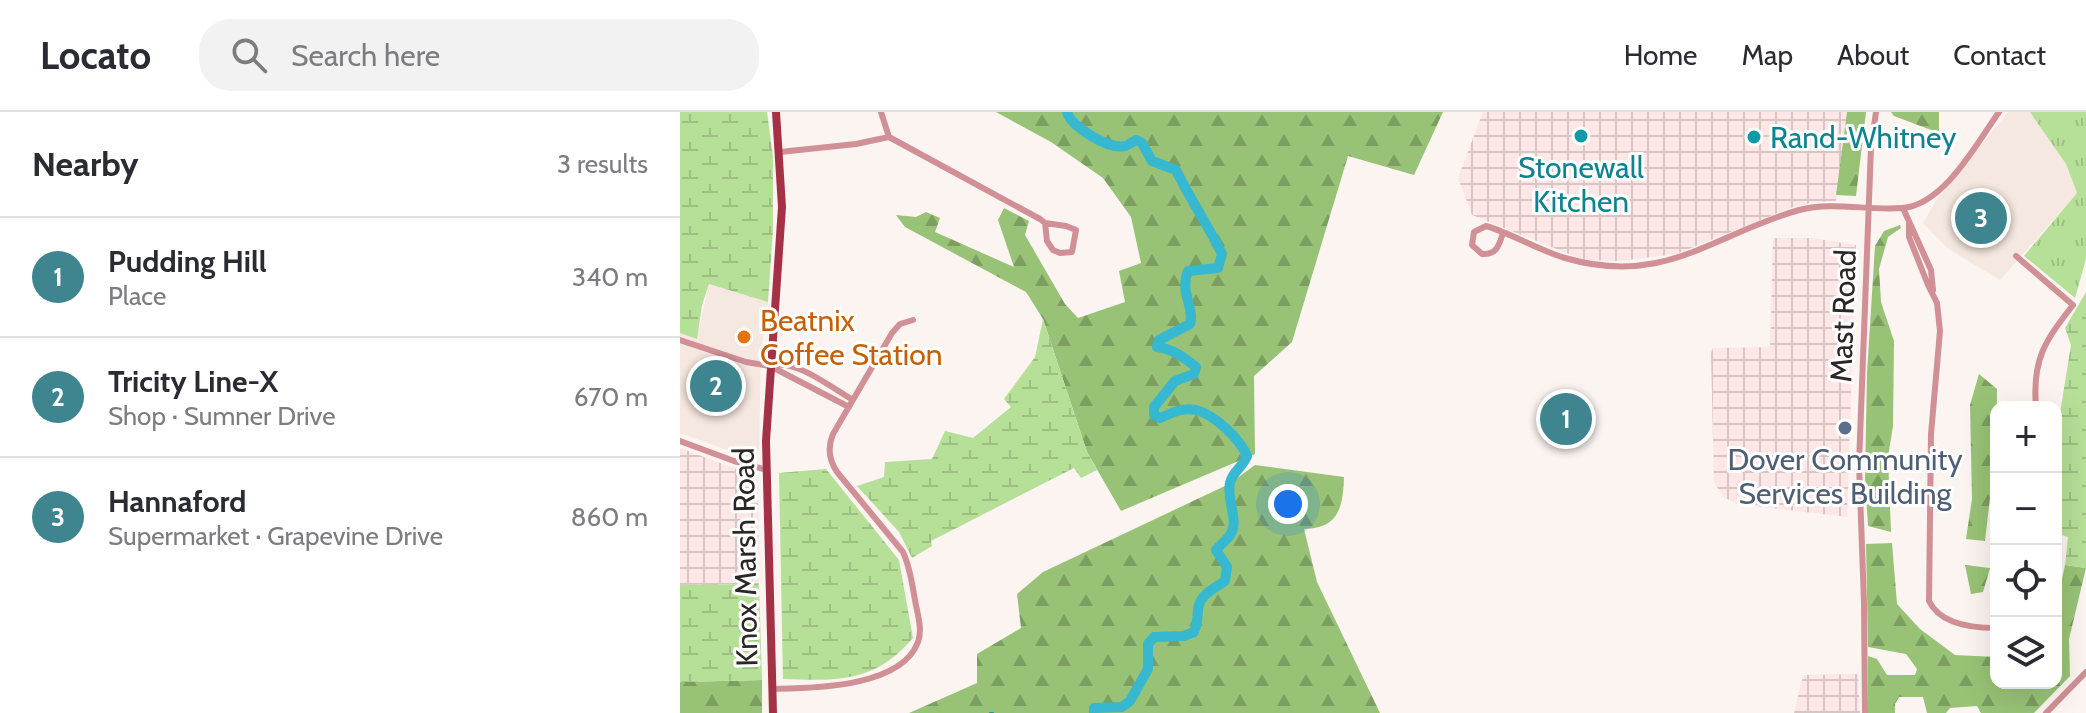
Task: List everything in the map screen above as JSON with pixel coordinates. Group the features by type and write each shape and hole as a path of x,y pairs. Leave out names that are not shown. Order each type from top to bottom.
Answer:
{"main road":[{"name":"Knox Marsh Road","path":"773,713 767,418 782,207 776,112"}],"street":[{"path":"881,112 882,124 889,137 1045,223 1076,230 1072,252 1053,250 1047,241 1045,223"},
{"name":"Mast Road","path":"1865,713 1859,464 1869,207 1876,112"},
{"path":"1503,233 1498,247 1491,253 1477,253 1472,245 1472,236 1482,226 1503,233 1567,258 1628,267 1662,263 1694,254 1785,215 1809,208 1835,205 1903,208 1940,191 1999,112"},
{"path":"780,152 856,144 889,137"},
{"path":"1903,208 1909,223 1909,237 1928,285 1933,290 1940,331 1931,419 1929,601 1935,612 1945,619 1990,627"},
{"path":"2016,256 2073,305 2050,334 2040,355 2035,376 2036,401"},
{"path":"773,689 841,686 880,675 906,658 919,640 918,619 903,552 842,478 831,460 830,441 896,328 913,320"},
{"path":"680,340 746,362 770,366 849,407"},
{"path":"770,366 780,362 794,366 853,400"},
{"path":"680,441 767,470"},
{"path":"2046,713 2086,672"}],"shaded area":[{"path":"1483,112 1847,112 1836,201 1793,207 1676,254 1619,261 1584,260 1472,215 1458,178"},
{"path":"2008,112 2030,112 2066,164 2077,193 2000,280 1947,248 1923,223 1937,199"},
{"path":"1773,238 1812,238 1856,245 1847,517 1738,504 1723,497 1714,482 1711,353 1713,348 1770,347"},
{"path":"709,284 768,302 761,352 759,450 754,457 680,433 680,333 697,338"},
{"path":"680,448 758,477 759,584 680,585"},
{"path":"1858,674 1860,713 1794,713 1803,675"}],"green space":[{"path":"680,112 767,112 773,157 773,230 768,302 709,284 697,339 680,333"},
{"path":"996,112 1443,112 1414,175 1348,156 1292,342 1254,376 1255,454 1121,511 1087,452 1043,319 1026,292 905,227 896,215 916,217 926,212 940,218 935,232 1014,267 998,220 1004,208 1029,221 1025,235 1065,304 1078,318 1125,302 1119,271 1141,263 1131,217 1103,178 1051,142"},
{"path":"1847,112 1866,112 1856,196 1836,195"},
{"path":"1891,112 1939,112 1939,133 1894,116"},
{"path":"2030,112 2086,112 2086,259 2075,298 2024,256 2077,193 2066,164"},
{"path":"1900,225 1901,228 1888,237 1879,269 1881,302 1894,341 1893,426 1888,457 1891,532 1868,526 1865,478 1867,373 1875,246 1884,231"},
{"path":"2086,292 2086,568 2065,565 2068,537 2062,535 2062,401 2071,345 2065,328"},
{"path":"1043,319 1087,452 1097,470 1081,478 1074,468 931,541 932,546 912,558 899,532 857,486 884,477 885,462 932,459 945,431 973,438 1011,407 1004,399 1035,357"},
{"path":"1979,374 1997,389 1997,401 1990,401 1990,498 1985,541 1966,539 1972,499 1970,405"},
{"path":"1255,465 1344,477 1336,515 1324,525 1304,529 1317,582 1380,713 909,713 977,683 977,654 1021,628 1017,594 1043,572 1229,484"},
{"path":"826,469 899,560 913,638 884,664 854,676 821,680 783,679 779,473"},
{"path":"1892,543 1897,604 1920,629 1955,655 1990,657 1990,689 2057,689 2034,713 1981,713 1977,706 1950,708 1946,713 1927,713 1923,697 1899,697 1895,713 1868,713 1868,656 1877,659 1887,675 1915,675 1917,669 1906,654 1868,647 1866,544"},
{"path":"1965,565 1990,568 1983,592 1971,594"},
{"path":"2065,565 2086,568 2069,639 2070,676 2062,684 2062,579"},
{"path":"759,584 762,680 680,682 680,585"},
{"path":"762,680 762,713 680,713 680,682"}],"waterway":[{"path":"1067,112 1076,124 1092,136 1118,146 1126,146 1136,140 1142,143 1152,161 1176,170 1217,243 1222,254 1218,268 1188,271 1185,286 1191,312 1190,324 1159,340 1157,347 1187,360 1196,367 1194,374 1175,381 1154,407 1154,415 1160,418 1186,409 1203,413 1226,428 1247,456 1230,483 1233,529 1216,550 1227,567 1225,581 1201,601 1194,632 1184,636 1154,637 1148,644 1148,669 1130,701 1122,707 1094,708 1094,713"}],"place":[{"name":"Stonewall Kitchen","path":"1581,136"},
{"name":"Rand-Whitney","path":"1754,137"},
{"name":"Hannaford","path":"1981,218"},
{"name":"Beatnix Coffee Station","path":"744,337"},
{"name":"Tricity Line-X","path":"716,386"},
{"name":"Pudding Hill","path":"1566,419"},
{"name":"Dover Community Services Building","path":"1845,428"}]}
